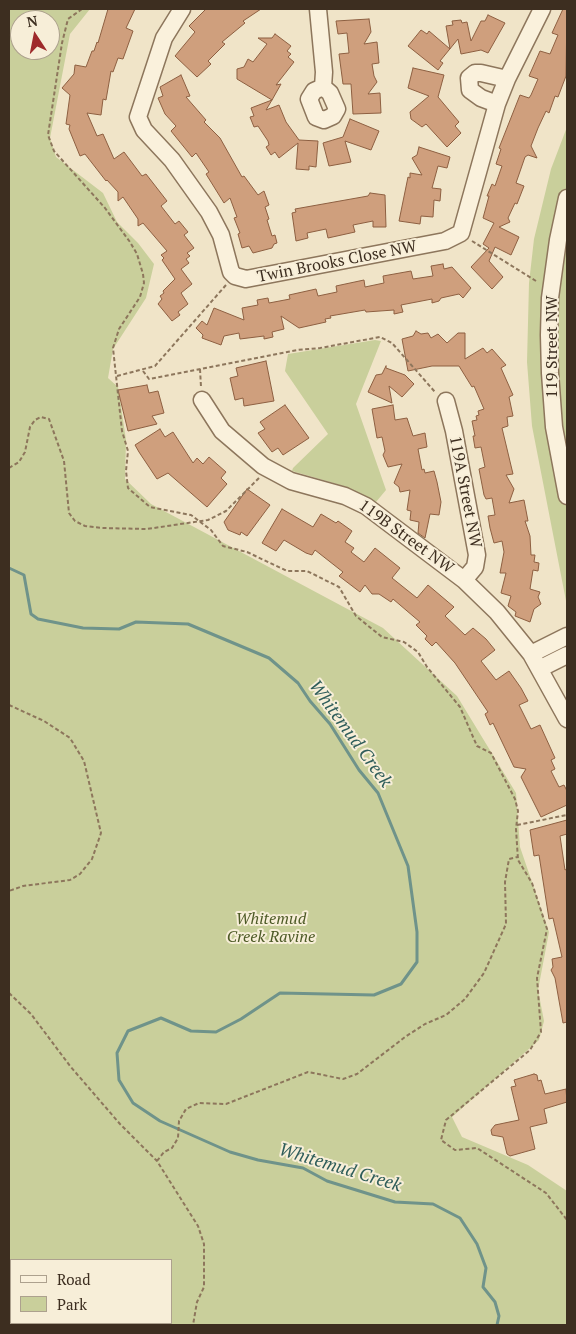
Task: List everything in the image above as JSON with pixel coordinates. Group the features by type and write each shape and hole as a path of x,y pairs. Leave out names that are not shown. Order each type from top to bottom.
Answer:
{"street":[{"name":"Twin Brooks Close NW","path":"182,9 164,38 138,117 144,130 172,160 209,212 221,235 229,267 235,276 246,280 445,241 461,233"},
{"path":"318,9 324,72 323,87"},
{"path":"461,233 497,104 506,79 542,9"},
{"path":"497,104 482,98 470,90 469,78 475,73 481,73 506,79"},
{"name":"119 Street NW","path":"567,198 558,240 550,298 549,335 554,427 567,496"},
{"name":"119B Street NW","path":"202,400 222,430 263,466 291,481 345,496 366,506 464,580"},
{"name":"119A Street NW","path":"446,401 454,431 477,555 475,567 464,580"},
{"path":"464,580 497,612 531,654 541,668 567,719"},
{"path":"531,654 567,636"},
{"path":"541,668 567,654"}],"path":[{"path":"82,9 68,19 62,43 48,135 54,151 106,208 130,242 141,267 144,283 140,297 118,329 113,345 122,431 128,451 126,471 128,488 150,507 182,512 198,521 211,530 223,546 247,552 287,571 307,571 339,586 356,616 382,637 404,642 414,648 460,707 477,746 491,753 515,799 518,812 517,857 532,883 547,929 537,978 541,1032 530,1050 446,1120 441,1140 455,1150 477,1148 546,1193 567,1220"},
{"path":"461,233 536,280"},
{"path":"117,376 143,371 156,366 235,276"},
{"path":"143,371 149,379 297,350 380,337 392,343 431,388 446,401"},
{"path":"200,370 202,400"},
{"path":"9,468 19,462 25,452 30,426 35,420 46,417 52,424 64,461 69,513 75,521 85,526 102,528 147,529 208,520 226,511 261,477"},
{"path":"9,705 44,721 70,738 84,761 101,833 92,859 80,874 70,880 23,886 9,891"},
{"path":"517,825 567,815"},
{"path":"157,1161 164,1152 172,1148 178,1138 179,1121 186,1109 199,1103 226,1104 308,1072 343,1080 357,1074 425,1024 446,1015 465,999 484,973 506,924 505,882 509,859 517,857"},
{"path":"9,993 31,1014 70,1066 120,1124 157,1161 198,1226 204,1244 204,1287 197,1302 193,1325"},
{"path":"9,1247 9,1269"}],"green space":[{"name":"Whitemud Creek Ravine","path":"9,9 90,9 70,34 50,138 56,157 103,193 117,222 138,243 154,264 146,298 113,349 108,378 118,387 126,440 125,479 151,504 383,628 457,696 516,793 520,847 549,932 538,990 544,1021 539,1040 452,1117 462,1137 528,1165 567,1191 567,1325 9,1325"},
{"path":"567,127 567,606 532,426 527,362 529,283 534,239 551,169"},
{"path":"375,340 381,341 356,404 386,490 376,502 347,487 292,471 328,434 285,371 288,354"}],"building":[{"path":"108,9 135,9 126,28 133,31 123,59 118,58 113,72 111,71 106,100 103,99 101,115 87,113 97,136 103,134 114,159 124,152 142,176 146,174 167,201 161,206 175,224 179,221 188,232 184,235 194,248 187,253 190,256 186,259 189,263 181,269 192,284 181,293 188,304 178,312 180,315 172,321 158,304 162,299 160,296 164,293 163,291 175,279 162,260 164,258 161,255 167,251 143,223 138,226 138,219 123,197 118,201 118,192 106,181 85,154 80,156 69,129 70,125 66,124 70,95 62,88 74,74 75,65 86,67 92,51 94,51 98,43"},
{"path":"206,9 261,9 243,21 245,23 222,42 225,44 208,61 211,64 197,77 175,56 195,32 189,26"},
{"path":"563,9 567,9 566,76 558,97 555,96 549,113 546,111 531,146 537,158 528,155 525,157 516,183 524,186 517,204 515,203 508,218 510,222 499,227 519,237 511,255 495,247 489,261 503,277 492,289 471,267 489,248 483,244 494,223 483,218 489,196 487,196 492,184 495,186 502,166 496,164 501,149 499,148 520,95 529,98 538,79 529,76 540,51 550,54 558,35 552,33"},
{"path":"488,15 505,23 488,53 481,50 461,54 458,39 450,49 446,26 453,25 452,21 461,20 462,23 467,22 471,41 481,21 485,21"},
{"path":"369,19 371,32 364,44 377,42 379,63 372,64 377,82 368,94 380,93 381,113 353,114 351,84 343,84 339,54 349,53 347,33 338,34 336,21"},
{"path":"421,30 427,34 429,31 450,49 440,61 443,63 438,70 408,46"},
{"path":"275,34 291,46 287,51 291,54 288,57 294,62 276,85 281,84 272,100 237,79 237,69 244,67 248,59 253,62 267,44 258,38 272,38"},
{"path":"413,68 444,75 438,97 459,122 455,126 461,133 447,147 426,124 422,127 411,119 410,112 429,96 408,88"},
{"path":"181,75 190,96 186,97 206,120 204,122 220,138 242,177 244,176 258,195 264,191 269,205 265,207 269,219 267,220 272,236 275,235 277,243 272,248 253,253 249,246 242,248 238,234 240,233 234,218 237,217 230,198 224,203 206,174 209,172 196,153 192,157 171,131 176,126 165,114 158,98 163,96 160,87"},
{"path":"272,100 266,110 279,105 286,122 299,140 318,141 316,167 309,166 309,170 296,169 298,143 279,158 275,152 271,155 266,147 269,145 268,141 258,126 254,127 250,117 254,116 251,108"},
{"path":"350,119 379,131 371,150 345,141 351,162 329,166 323,143 343,137"},
{"path":"419,147 450,157 447,168 438,166 432,188 441,189 440,201 434,200 433,217 421,216 420,224 399,221 410,173 422,175 412,158 417,155"},
{"path":"370,193 385,195 386,227 373,227 373,221 353,225 355,232 328,238 326,229 307,233 308,238 296,241 292,213 296,212 295,209 368,196"},
{"path":"443,264 444,269 452,267 471,288 463,298 459,294 441,298 439,301 432,303 432,299 401,305 403,312 394,314 394,310 366,312 365,310 330,316 331,318 325,319 326,322 299,328 281,316 284,329 272,332 273,337 264,339 264,336 240,339 239,333 224,336 221,345 202,338 203,335 196,328 202,321 207,325 214,308 244,320 242,308 258,305 257,300 268,298 269,303 290,299 289,295 316,289 318,296 337,292 336,286 364,280 365,287 384,283 383,276 411,271 413,279 433,276 431,266"},
{"path":"416,331 421,334 428,333 431,338 438,334 447,343 458,333 465,333 465,359 483,348 487,353 492,349 506,365 501,368 513,395 509,397 513,416 507,417 508,426 502,428 513,474 506,475 514,489 509,503 524,500 528,521 525,521 530,536 531,555 535,555 534,562 539,563 538,571 533,570 530,589 540,592 538,597 541,604 534,609 530,622 515,616 516,612 508,606 511,596 501,593 506,573 500,573 504,552 502,541 494,543 488,516 495,515 492,498 486,499 484,495 479,469 485,467 481,447 475,448 473,436 475,436 472,421 477,420 478,411 484,409 474,386 472,387 459,366 432,366 408,371 402,339 413,336"},
{"path":"266,361 274,401 244,406 243,398 235,400 230,378 238,376 236,368"},
{"path":"386,366 386,368 405,375 414,384 402,397 389,386 392,403 368,392 376,375 382,374"},
{"path":"147,385 149,393 158,391 164,413 152,416 157,424 128,431 118,390"},
{"path":"285,405 309,438 283,455 278,448 272,452 258,433 265,429 260,422"},
{"path":"393,405 395,420 407,418 413,436 425,433 427,447 418,449 422,470 424,469 425,473 434,471 437,482 441,502 439,515 430,514 425,538 418,533 419,522 410,520 411,511 407,510 410,490 400,492 399,487 394,483 402,464 388,467 383,455 385,451 382,437 377,438 372,409"},
{"path":"160,429 165,437 173,432 193,463 197,458 203,464 209,457 226,472 221,478 227,484 207,507 168,473 157,479 139,452 135,445"},
{"path":"247,489 270,505 247,536 241,532 240,535 228,530 224,522"},
{"path":"282,509 313,527 321,514 336,523 338,521 352,531 345,542 354,548 351,552 364,562 375,548 400,568 392,578 417,598 428,585 454,607 445,616 465,635 473,628 486,639 495,650 481,661 496,680 509,671 521,688 528,701 519,705 531,729 540,725 555,758 551,760 555,769 551,771 559,787 564,785 567,791 567,805 541,817 521,777 526,769 514,767 493,723 490,725 485,714 488,712 455,663 436,642 432,646 425,639 427,636 416,625 420,622 393,599 391,602 379,594 372,594 365,585 360,592 339,576 343,572 315,550 312,555 284,540 276,551 262,543"},
{"path":"567,820 567,834 560,836 565,870 567,869 567,1022 563,1023 555,978 551,970 553,967 552,959 562,957 553,918 549,919 539,855 534,856 530,830"},
{"path":"534,1074 537,1075 538,1081 541,1080 545,1094 566,1089 567,1102 544,1109 547,1123 530,1127 535,1149 510,1156 507,1154 503,1137 492,1135 491,1130 495,1125 519,1120 511,1087 516,1086 514,1080"}],"waterway":[{"name":"Whitemud Creek","path":"9,568 24,575 31,614 38,619 83,628 119,629 136,622 188,624 269,658 298,683 310,701 330,724 359,770 378,793 408,866 417,932 417,962 401,984 374,995 280,993 241,1019 216,1032 191,1031 161,1018 128,1031 117,1053 119,1080 133,1103 160,1121 230,1152 258,1160 303,1168 327,1181 395,1202 433,1204 460,1218 477,1244 486,1268 483,1287 495,1302 499,1316 497,1325"}]}
